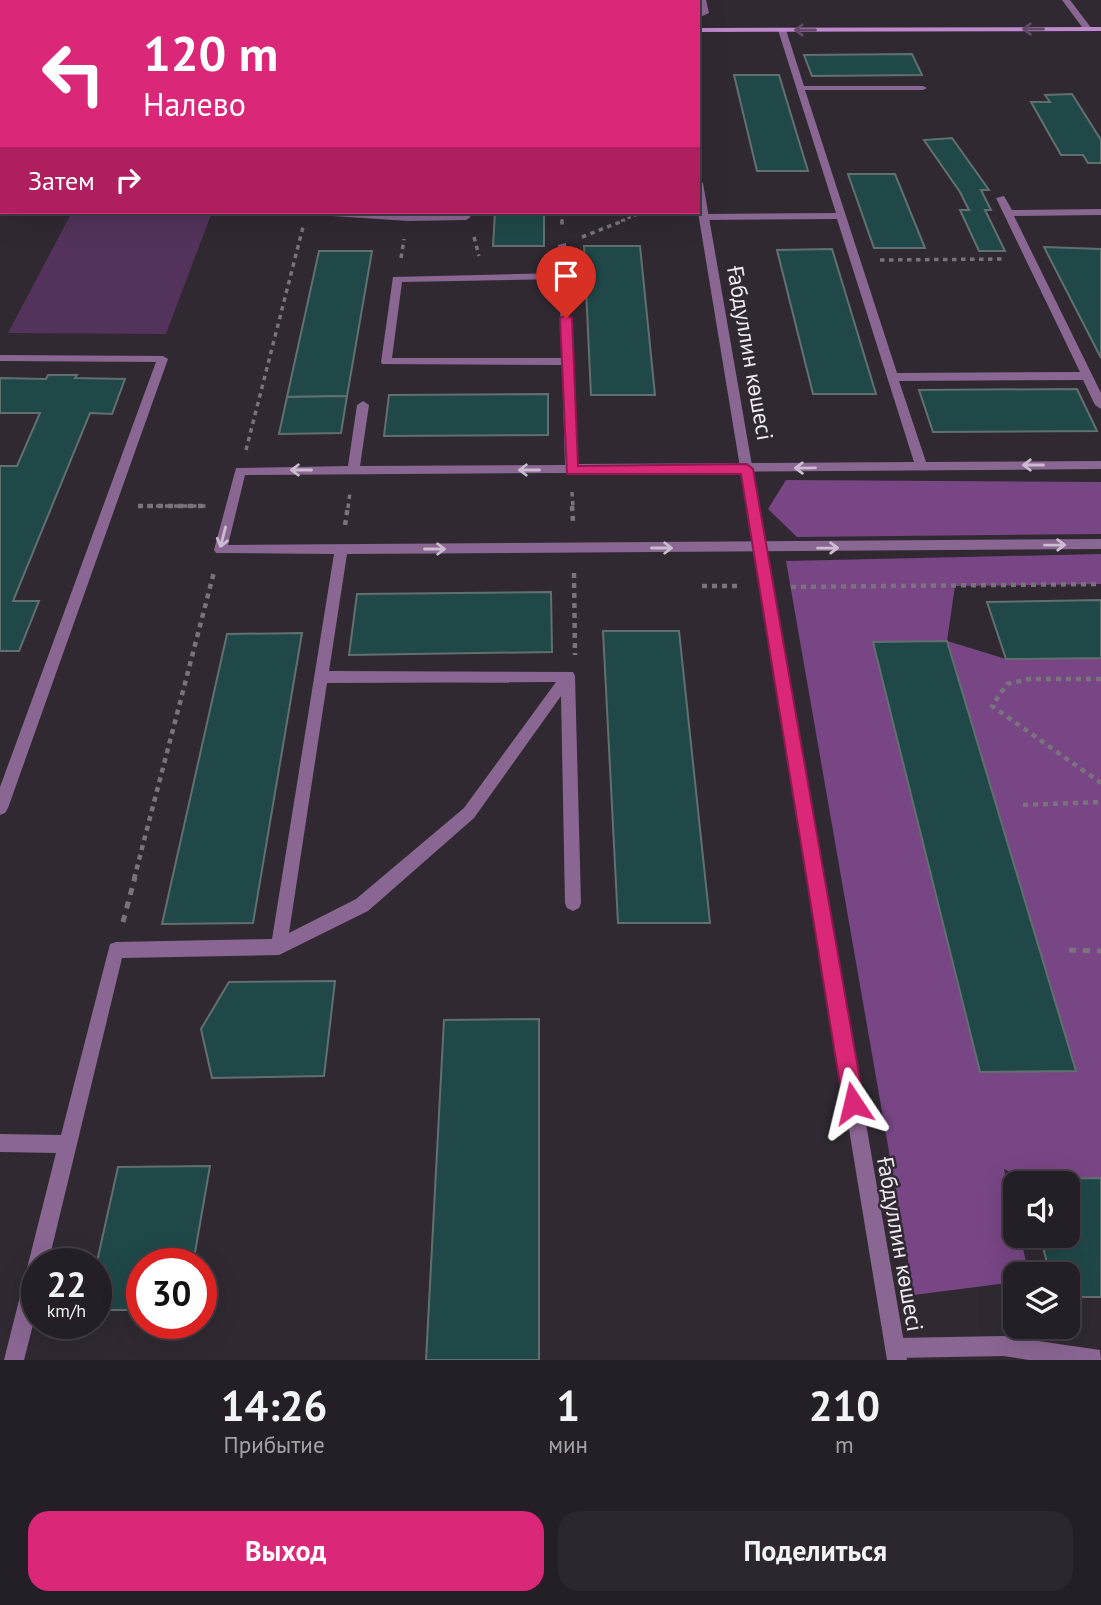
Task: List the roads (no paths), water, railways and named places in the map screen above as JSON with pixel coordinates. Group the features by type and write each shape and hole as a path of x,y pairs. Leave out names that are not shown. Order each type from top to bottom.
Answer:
{"street":[{"path":"700,15 705,13 702,0"},
{"path":"1066,0 1088,29"},
{"path":"700,30 1101,29"},
{"path":"782,30 920,466"},
{"path":"801,88 923,88"},
{"name":"Ғабдуллин көшесі","path":"700,194 896,1354"},
{"path":"1001,198 1101,405"},
{"path":"1008,213 1101,212"},
{"path":"379,214 466,217"},
{"path":"704,217 841,216"},
{"path":"563,245 571,471"},
{"path":"564,276 397,279 386,362 567,361"},
{"path":"0,358 163,359 0,808"},
{"path":"892,377 1087,376"},
{"path":"353,470 363,405"},
{"path":"1101,465 571,471 240,471 220,550 1101,544"},
{"path":"279,947 341,550"},
{"path":"322,677 568,676"},
{"path":"568,676 573,903"},
{"path":"41,1248 116,950 279,947 362,905 469,813 568,676"},
{"path":"0,1143 67,1144"},
{"path":"14,1360 21,1331"},
{"path":"896,1354 1004,1346 1100,1360"}]}
